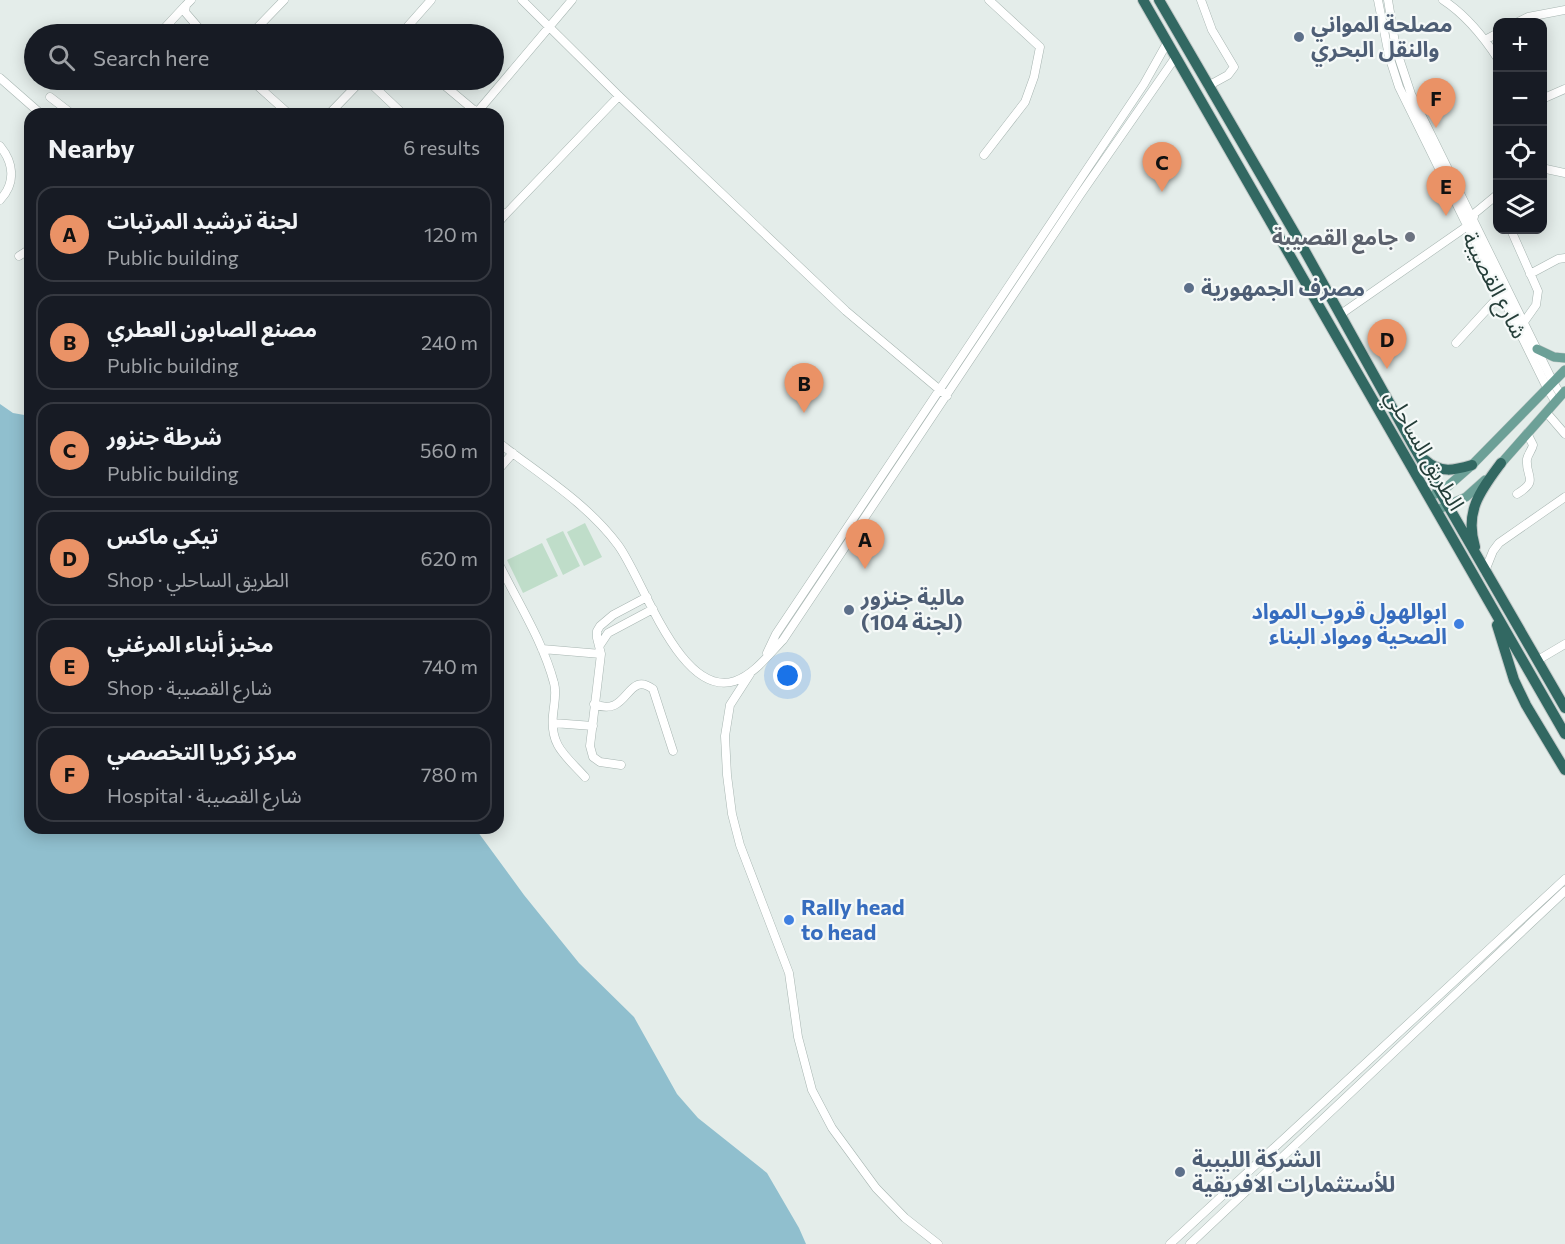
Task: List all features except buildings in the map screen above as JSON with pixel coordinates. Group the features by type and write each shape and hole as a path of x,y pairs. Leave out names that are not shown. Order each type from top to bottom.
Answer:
{"highway":[{"name":"الطريق الساحلي","path":"1143,0 1430,496 1442,508 1482,566 1565,708"},
{"name":"الطريق الساحلي","path":"1159,0 1341,314 1440,492 1442,508 1491,605 1565,734"},
{"path":"1414,447 1427,463 1440,470 1447,471 1472,465"},
{"path":"1482,566 1473,540 1471,522 1478,495 1501,463"},
{"path":"1491,605 1514,680 1526,705 1565,770"}],"main road":[{"path":"1537,349 1554,357 1565,358"},
{"path":"1430,496 1440,492 1472,465 1565,370"},
{"path":"1442,508 1473,492 1560,396"}],"street":[{"path":"261,24 284,0"},
{"path":"410,24 431,0"},
{"path":"522,0 619,96 846,311 947,396"},
{"path":"504,80 572,0"},
{"path":"984,155 1025,102 1034,77 1040,47 989,0"},
{"path":"1201,0 1212,30 1234,67 1228,75 1209,86"},
{"name":"شارع القصيبة","path":"1378,0 1389,56 1399,87 1466,227 1550,385"},
{"path":"1388,0 1391,31 1404,78 1537,349 1550,385 1560,396"},
{"path":"1448,2 1485,40 1493,53"},
{"path":"169,24 189,3"},
{"path":"189,3 185,12 194,24"},
{"path":"1526,18 1563,13"},
{"path":"1485,40 1493,35"},
{"path":"765,657 776,634 1144,84 1167,44"},
{"path":"938,1244 905,1218 876,1188 832,1128 812,1090 798,1037 789,973 740,846 732,814 725,736 730,705 750,674 783,640 1105,158 1175,58"},
{"path":"0,78 34,108"},
{"path":"1547,97 1565,89"},
{"path":"262,90 282,108"},
{"path":"335,108 354,90"},
{"path":"375,90 396,108"},
{"path":"450,90 471,108"},
{"path":"481,108 496,90"},
{"path":"504,216 619,96"},
{"path":"50,97 64,108"},
{"path":"0,146 8,157 12,175 10,184 0,200"},
{"path":"1547,168 1565,173"},
{"path":"1341,314 1466,227 1473,220 1475,213 1493,197"},
{"path":"1513,234 1538,291 1536,304 1524,322"},
{"path":"19,256 24,253"},
{"path":"1530,274 1558,259 1565,258"},
{"path":"1456,343 1501,294"},
{"path":"1546,412 1565,434"},
{"path":"1517,494 1528,487 1531,478 1527,458 1533,445 1527,433"},
{"path":"504,448 579,504 610,535 633,569 671,643 694,670 716,681 728,682 750,674"},
{"path":"897,452 906,458"},
{"path":"504,463 513,453"},
{"path":"1482,566 1499,543 1565,497"},
{"path":"504,574 542,649 554,682 553,733 558,747 585,777"},
{"path":"801,596 810,600"},
{"path":"600,650 597,638 600,626 613,615 648,597"},
{"path":"621,765 600,762 593,757 590,746 600,650 608,633 653,609"},
{"path":"1538,660 1565,644"},
{"path":"542,649 600,650"},
{"path":"594,704 609,708 616,706 635,687 642,684 648,685 653,689 673,751"},
{"path":"553,723 593,726"},
{"path":"1190,1244 1565,879"},
{"path":"1170,1244 1331,1095 1565,891"},
{"path":"1331,1095 1338,1102"},
{"path":"1195,1221 1204,1231"}],"green space":[{"path":"585,523 602,557 584,566 567,532"},
{"path":"563,531 580,566 563,575 546,539"},
{"path":"542,543 558,576 523,593 507,560"}],"water":[{"path":"0,404 13,413 24,415 24,834 479,834 524,895 579,963 634,1017 677,1094 698,1118 767,1173 806,1244 0,1244"}],"place":[{"name":"مصلحة المواني والنقل البحري","path":"1299,37"},
{"name":"مركز زكريا التخصصي","path":"1436,128"},
{"name":"شرطة جنزور","path":"1162,192"},
{"name":"مخبز أبناء المرغني","path":"1446,216"},
{"name":"جامع القصيبة","path":"1410,237"},
{"name":"مصرف الجمهورية","path":"1189,288"},
{"name":"تيكي ماكس","path":"1387,369"},
{"name":"مصنع الصابون العطري","path":"804,413"},
{"name":"لجنة ترشيد المرتبات","path":"865,569"},
{"name":"مالية جنزور (لجنة 104)","path":"849,610"},
{"name":"ابوالهول قروب المواد الصحية ومواد البناء","path":"1459,624"},
{"name":"Rally head to head","path":"789,920"},
{"name":"الشركة الليبية للأستثمارات الافريقية","path":"1180,1172"}]}
